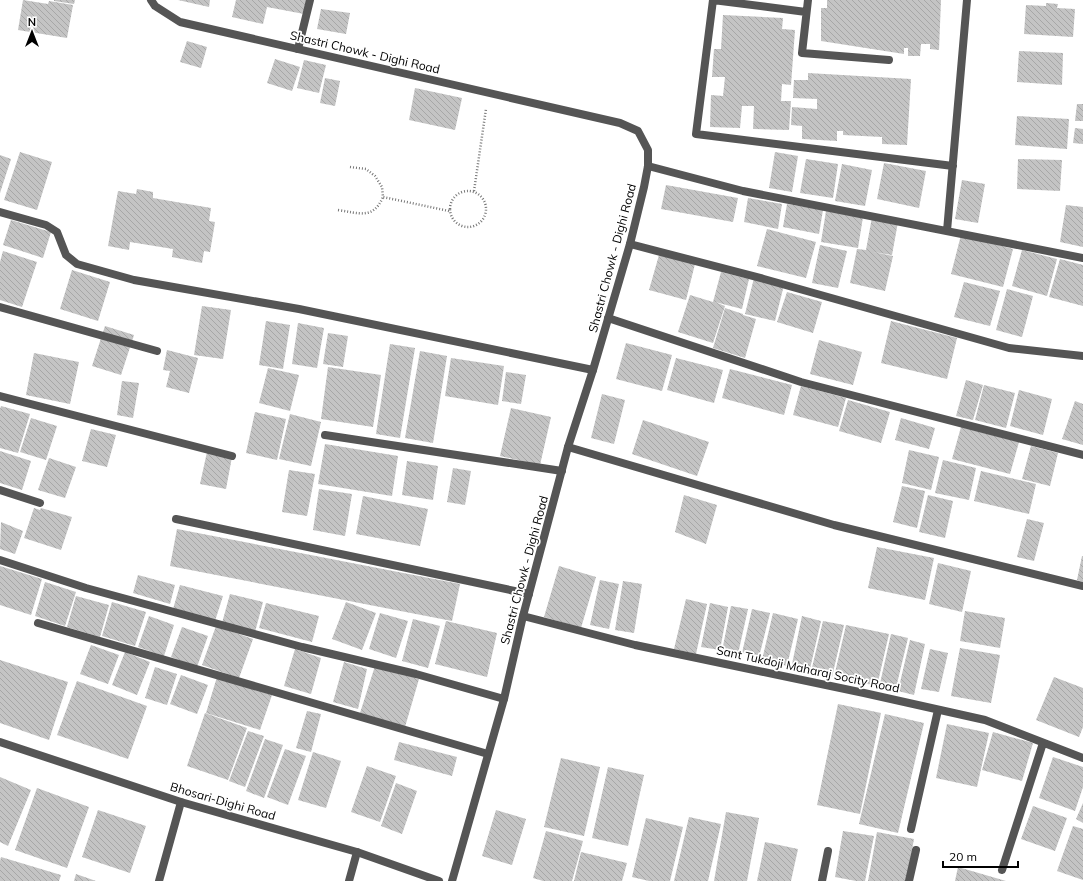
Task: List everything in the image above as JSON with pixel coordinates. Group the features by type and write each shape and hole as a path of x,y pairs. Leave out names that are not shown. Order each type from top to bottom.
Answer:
{"street":[{"name":"Shastri Chowk - Dighi Road","path":"151,0 155,6 180,22 620,123 638,131 648,150 648,166 644,187 630,244 593,370 568,447 523,616 504,698 452,881"},
{"path":"298,49 310,0"},
{"path":"806,12 713,0 696,134 953,166"},
{"path":"808,0 802,53 889,60"},
{"path":"947,231 967,0"},
{"path":"648,166 743,191 1083,258"},
{"path":"0,212 46,225 57,232 66,255 77,264 134,280 299,309 593,370"},
{"path":"630,244 764,279 1009,348 1083,356"},
{"path":"0,307 157,351"},
{"path":"608,318 801,382 1083,455"},
{"path":"0,396 232,456"},
{"path":"325,435 562,471"},
{"path":"568,447 834,525 1083,586"},
{"path":"0,490 40,503"},
{"path":"176,519 529,594"},
{"path":"0,560 101,592 302,647 416,674 504,698"},
{"name":"Sant Tukdoji Maharaj Socity Road","path":"523,616 635,645 985,720 1083,758"},
{"path":"38,623 488,754"},
{"path":"911,829 938,710"},
{"name":"Bhosari-Dighi Road","path":"0,742 182,802 357,852 439,881"},
{"path":"1002,870 1043,743"},
{"path":"159,881 182,802"},
{"path":"909,881 916,850"},
{"path":"822,881 828,851"},
{"path":"349,881 357,852"}],"path":[{"path":"474,191 488,93"},
{"path":"338,210 363,214 372,212 379,206 383,197 382,187 375,176 366,169 350,166"},
{"path":"462,191 474,191 483,198 486,204 485,215 482,220 472,227 460,226 451,217 449,211 449,205 452,199 456,194 462,191"},
{"path":"383,197 449,211"}],"building":[{"path":"23,0 48,4 49,1 73,5 67,38 18,30"},
{"path":"54,0 75,0 74,4"},
{"path":"178,0 210,0 209,7"},
{"path":"236,0 307,0 304,14 267,7 263,24 232,17"},
{"path":"827,0 941,0 939,50 930,49 930,44 921,44 920,56 908,56 908,48 904,48 904,54 821,41 821,8 827,8"},
{"path":"1046,3 1058,4 1057,8 1075,9 1073,37 1024,34 1026,5 1046,6"},
{"path":"321,9 350,13 346,34 317,29"},
{"path":"723,15 783,18 782,29 795,30 791,85 782,84 781,101 791,101 789,130 753,129 754,106 742,106 740,128 710,127 711,95 723,96 725,77 712,77 714,49 721,49"},
{"path":"187,41 207,47 201,68 180,62"},
{"path":"1019,51 1063,53 1062,85 1017,82"},
{"path":"275,59 300,67 292,91 267,83"},
{"path":"304,60 326,65 319,93 297,88"},
{"path":"808,73 911,79 907,145 882,144 882,137 843,135 843,131 837,131 837,141 802,139 802,126 791,125 792,107 817,109 817,99 793,98 794,80 808,80"},
{"path":"325,78 340,81 335,106 320,103"},
{"path":"415,88 462,98 455,130 409,120"},
{"path":"1077,104 1083,104 1083,121 1075,121"},
{"path":"1017,116 1069,119 1067,149 1015,145"},
{"path":"1075,128 1083,129 1083,144 1073,143"},
{"path":"20,152 52,162 37,210 4,200"},
{"path":"775,152 798,156 792,192 769,188"},
{"path":"0,155 11,159 0,193"},
{"path":"806,159 838,164 833,198 800,193"},
{"path":"1018,159 1062,160 1060,191 1017,189"},
{"path":"884,163 926,171 919,208 877,199"},
{"path":"842,164 872,170 865,206 835,201"},
{"path":"962,180 985,184 978,223 955,219"},
{"path":"666,185 738,198 733,222 661,209"},
{"path":"137,189 153,192 153,198 211,208 209,221 215,222 210,252 204,251 202,263 172,257 173,249 130,242 129,250 108,246 118,191 136,194"},
{"path":"748,198 782,204 778,229 744,222"},
{"path":"787,204 823,210 819,234 783,227"},
{"path":"1066,205 1083,207 1083,247 1060,242"},
{"path":"826,211 863,217 858,248 821,242"},
{"path":"872,217 898,222 892,255 873,252 893,256 885,291 850,283 857,249 866,250"},
{"path":"11,220 51,232 43,258 3,245"},
{"path":"767,229 816,242 806,278 757,266"},
{"path":"961,235 1013,249 1003,287 951,274"},
{"path":"820,245 847,251 838,288 812,283"},
{"path":"1022,250 1057,259 1047,296 1012,286"},
{"path":"3,251 37,262 22,307 0,300 0,262"},
{"path":"659,255 695,264 686,300 649,290"},
{"path":"1060,259 1083,265 1083,306 1049,297"},
{"path":"72,270 110,282 98,321 60,309"},
{"path":"721,272 749,279 742,309 715,302 725,306 713,343 678,332 690,295 713,302"},
{"path":"754,278 784,285 775,321 745,314"},
{"path":"964,282 1000,291 990,326 954,317"},
{"path":"1007,289 1033,296 1022,337 996,330"},
{"path":"787,292 822,302 813,333 777,322"},
{"path":"202,306 231,310 223,359 194,355"},
{"path":"725,308 756,319 745,358 713,348"},
{"path":"266,321 290,325 283,369 259,365"},
{"path":"891,321 957,338 947,379 881,363"},
{"path":"298,323 324,328 317,368 292,364"},
{"path":"105,326 134,335 121,375 92,366"},
{"path":"328,333 348,336 343,367 323,364"},
{"path":"819,340 862,352 853,385 810,374"},
{"path":"626,343 672,355 662,391 616,379"},
{"path":"390,344 415,348 400,438 376,434"},
{"path":"167,350 198,358 189,393 166,387 170,371 163,370"},
{"path":"420,351 447,356 433,443 405,438"},
{"path":"34,353 79,362 70,404 26,395"},
{"path":"451,358 504,366 498,405 445,396"},
{"path":"676,358 723,370 714,403 667,390"},
{"path":"328,367 381,375 373,427 321,419"},
{"path":"268,368 299,375 290,411 259,403"},
{"path":"730,369 792,385 784,415 722,398"},
{"path":"506,372 526,375 521,404 502,401"},
{"path":"966,380 983,385 973,420 956,416"},
{"path":"122,381 139,383 133,418 117,415"},
{"path":"984,385 1015,393 1006,428 975,420"},
{"path":"801,386 846,398 838,427 793,415"},
{"path":"1019,390 1052,399 1043,435 1010,426"},
{"path":"602,394 625,400 614,444 591,438"},
{"path":"848,400 890,412 881,443 839,431"},
{"path":"1075,401 1083,404 1083,445 1062,439"},
{"path":"1,406 30,414 18,453 0,448"},
{"path":"511,408 551,417 540,465 500,456"},
{"path":"255,412 286,419 277,460 246,453"},
{"path":"290,414 321,422 311,466 279,459"},
{"path":"31,418 57,426 46,460 20,452"},
{"path":"901,418 935,428 929,449 895,440"},
{"path":"643,420 709,442 697,476 632,454"},
{"path":"961,427 1019,442 1010,474 952,459"},
{"path":"91,429 116,435 107,467 82,461"},
{"path":"325,444 398,456 392,496 318,484"},
{"path":"1031,446 1058,453 1050,486 1022,479"},
{"path":"909,450 939,457 931,490 902,483"},
{"path":"0,451 31,461 22,490 0,483"},
{"path":"207,452 232,457 226,489 200,484"},
{"path":"49,458 76,467 65,498 38,490"},
{"path":"943,460 976,468 969,500 935,493"},
{"path":"407,461 438,466 433,500 402,495"},
{"path":"453,468 471,471 465,505 447,502"},
{"path":"289,470 315,474 307,516 282,512"},
{"path":"981,471 1036,484 1029,514 974,501"},
{"path":"902,486 925,491 917,528 893,522"},
{"path":"319,489 352,494 345,536 313,530"},
{"path":"684,495 717,505 706,544 675,532"},
{"path":"928,495 953,501 945,538 919,532"},
{"path":"363,496 428,509 420,546 356,534"},
{"path":"34,508 40,510 41,508 72,517 61,550 24,538"},
{"path":"1027,519 1044,523 1034,561 1017,557"},
{"path":"1,522 23,531 15,554 0,549"},
{"path":"177,529 460,584 452,621 170,566"},
{"path":"877,547 934,558 925,600 868,588"},
{"path":"1083,556 1083,582 1077,580"},
{"path":"938,563 971,571 962,612 929,604"},
{"path":"0,566 42,579 31,615 0,605"},
{"path":"559,566 596,577 581,628 544,617"},
{"path":"138,575 175,585 170,604 133,593"},
{"path":"600,580 619,584 609,629 590,625"},
{"path":"623,581 642,584 634,633 615,630"},
{"path":"45,582 76,592 65,626 35,616"},
{"path":"180,585 223,596 215,621 173,609"},
{"path":"230,594 263,602 255,632 222,623"},
{"path":"76,596 109,605 100,637 67,627"},
{"path":"686,599 707,604 696,654 674,649"},
{"path":"112,602 146,612 135,646 102,636"},
{"path":"346,602 376,613 362,650 332,639"},
{"path":"266,603 319,616 312,642 259,628"},
{"path":"710,603 728,607 720,650 701,647"},
{"path":"731,606 748,609 738,654 722,651"},
{"path":"752,609 770,613 759,657 742,653"},
{"path":"965,611 1005,618 1000,648 960,641"},
{"path":"380,613 408,621 396,658 369,649"},
{"path":"773,613 798,619 787,666 762,660"},
{"path":"149,616 174,625 164,656 138,647"},
{"path":"802,616 821,621 809,673 791,669"},
{"path":"413,619 440,626 428,668 402,661"},
{"path":"446,621 497,633 487,677 435,664"},
{"path":"823,621 844,625 832,677 811,672"},
{"path":"846,625 889,634 877,686 834,677"},
{"path":"216,626 253,639 239,678 202,665"},
{"path":"182,627 208,636 197,667 171,657"},
{"path":"891,634 908,638 895,692 879,688"},
{"path":"910,640 925,644 914,695 898,691"},
{"path":"91,645 119,655 108,684 80,674"},
{"path":"960,648 1000,655 991,703 951,696"},
{"path":"295,649 321,658 311,694 284,686"},
{"path":"930,649 948,653 939,692 921,689"},
{"path":"125,652 150,662 137,695 112,685"},
{"path":"0,660 68,682 49,740 0,723"},
{"path":"344,662 367,669 358,709 333,702"},
{"path":"375,666 419,679 405,727 360,713"},
{"path":"155,667 177,674 167,705 145,698"},
{"path":"181,675 208,685 197,714 170,704"},
{"path":"217,677 272,695 260,730 206,713"},
{"path":"1054,677 1083,688 1083,727 1079,737 1036,720"},
{"path":"77,681 147,706 128,759 57,735"},
{"path":"838,704 881,713 860,814 817,805"},
{"path":"307,711 321,714 311,752 296,748"},
{"path":"205,713 247,728 228,780 187,766"},
{"path":"885,714 924,723 898,833 859,824"},
{"path":"947,724 989,733 977,787 936,778"},
{"path":"248,731 264,736 245,787 229,781"},
{"path":"993,732 1033,743 1022,781 982,770"},
{"path":"265,739 283,745 264,798 246,791"},
{"path":"399,742 457,757 452,776 394,760"},
{"path":"285,749 306,756 288,805 267,797"},
{"path":"313,752 341,761 326,808 298,800"},
{"path":"1053,757 1083,767 1083,787 1075,811 1039,798"},
{"path":"561,758 600,767 584,836 544,827"},
{"path":"367,766 396,776 380,822 351,812"},
{"path":"608,767 644,775 628,846 592,838"},
{"path":"0,777 31,790 8,846 0,842"},
{"path":"396,783 417,791 402,834 381,826"},
{"path":"37,788 89,807 67,868 15,850"},
{"path":"1083,803 1083,823 1076,819"},
{"path":"1033,806 1067,818 1055,851 1021,839"},
{"path":"98,810 146,826 130,873 82,857"},
{"path":"496,810 526,819 512,865 482,856"},
{"path":"726,812 759,818 747,881 714,881"},
{"path":"689,817 721,824 708,881 674,881"},
{"path":"646,818 683,827 670,881 649,881 632,877"},
{"path":"1073,826 1083,829 1083,880 1057,871"},
{"path":"546,831 583,841 572,881 543,881 533,878"},
{"path":"843,831 874,836 865,881 835,877"},
{"path":"877,832 914,839 906,881 868,881"},
{"path":"765,842 798,849 791,881 757,881"},
{"path":"581,852 627,863 622,881 574,881"},
{"path":"1,857 61,875 59,881 0,881"},
{"path":"958,867 1006,881 955,881"},
{"path":"76,874 96,881 74,881"}]}
